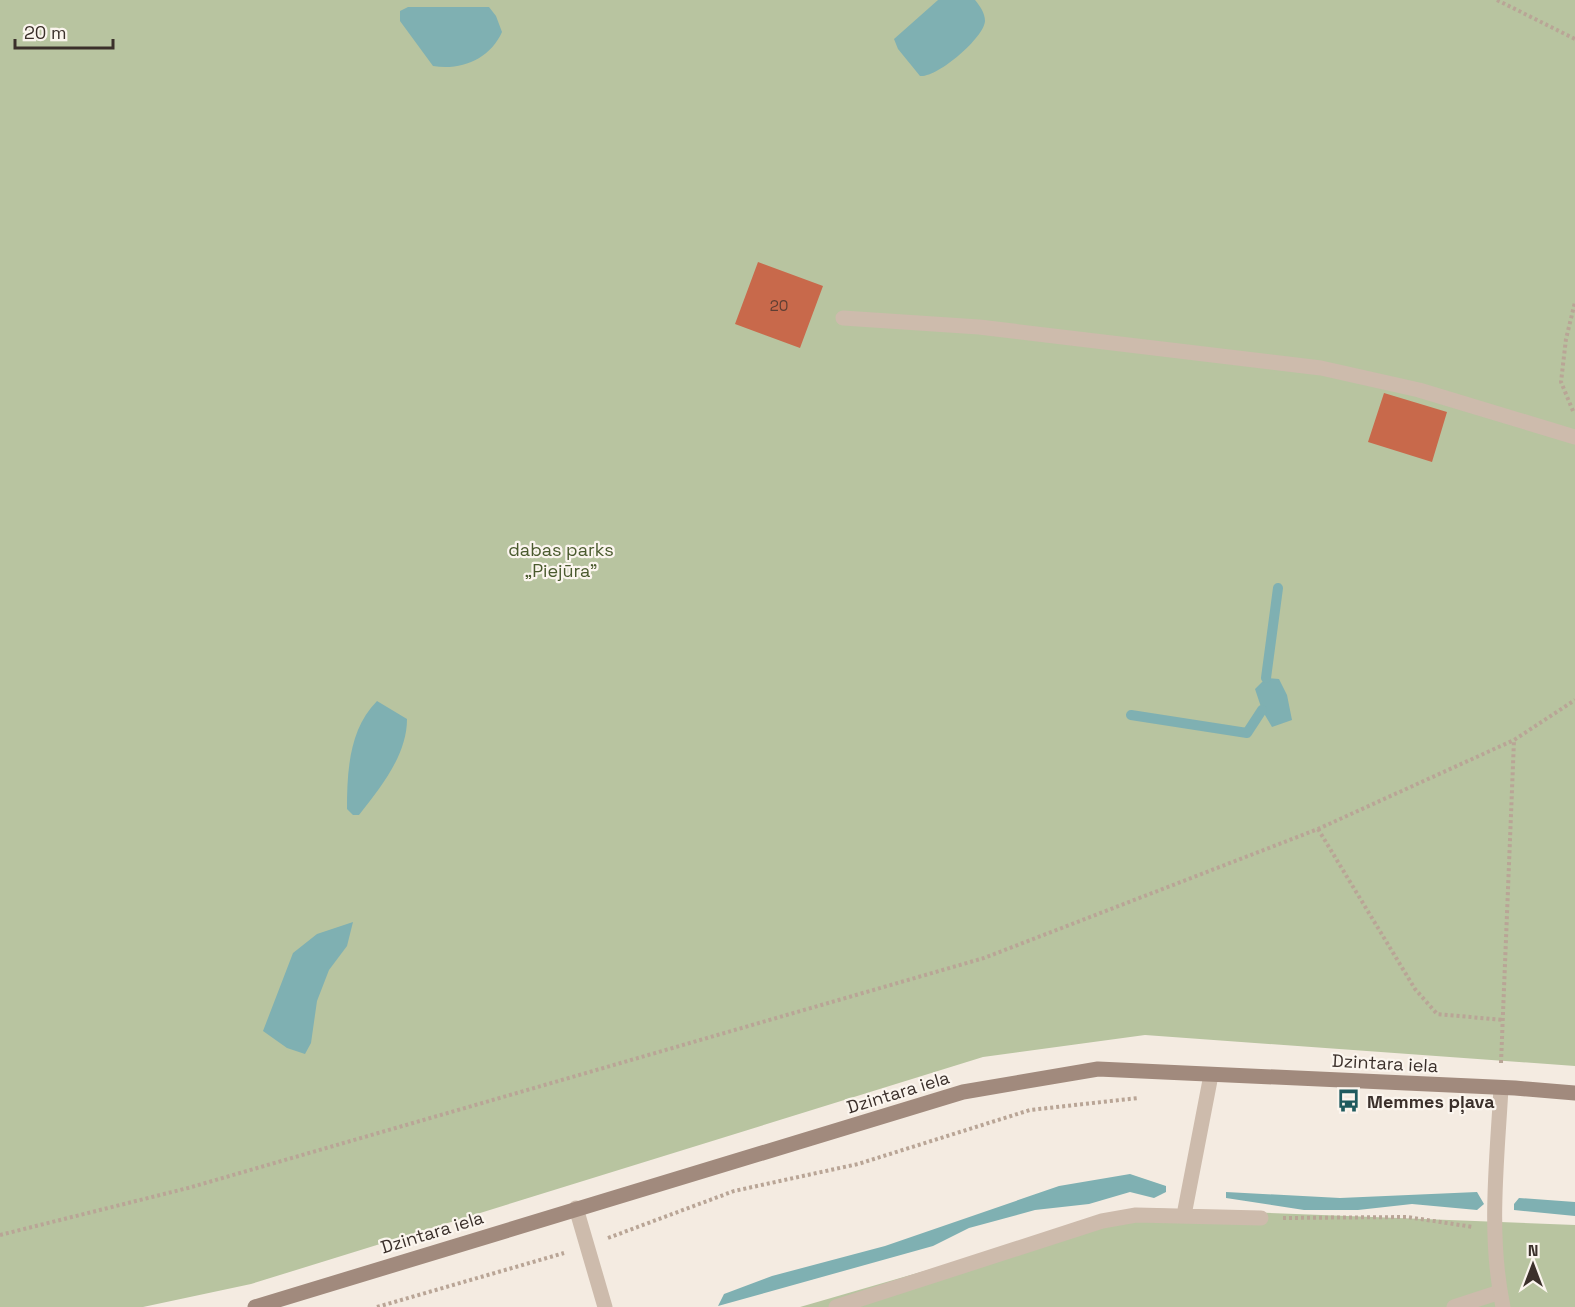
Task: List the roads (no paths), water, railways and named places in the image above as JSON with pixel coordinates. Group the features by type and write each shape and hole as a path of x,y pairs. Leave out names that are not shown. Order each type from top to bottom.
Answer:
{"street":[{"path":"843,318 979,327 1321,368 1419,390 1575,437"},
{"name":"Dzintara iela","path":"255,1307 963,1092 1098,1069 1575,1093"},
{"path":"1184,1215 1211,1075"},
{"path":"1454,1307 1501,1300 1495,1258 1494,1227 1500,1088"},
{"path":"576,1208 605,1307"},
{"path":"836,1307 1102,1221 1136,1215 1261,1218"}],"water":[{"path":"938,0 975,0 983,12 985,21 977,37 958,56 937,71 920,76 898,49 894,39"},
{"path":"408,7 489,7 496,16 502,32 490,49 474,61 454,67 433,66 400,21 400,11"},
{"path":"1266,678 1279,679 1287,695 1292,720 1272,727 1262,710 1255,689"},
{"path":"377,701 407,719 406,732 398,758 384,782 359,815 353,815 347,809 349,766 360,724"},
{"path":"353,922 347,946 329,970 317,1001 311,1043 305,1054 287,1048 263,1031 293,953 317,934"},
{"path":"1130,1174 1166,1186 1166,1192 1154,1198 1130,1192 1089,1204 1035,1210 969,1228 933,1246 718,1306 724,1294 772,1276 885,1246 1059,1186"},
{"path":"1226,1192 1340,1198 1477,1192 1484,1204 1477,1210 1412,1204 1358,1210 1304,1210 1226,1198"},
{"path":"1519,1198 1575,1202 1575,1216 1514,1210 1514,1204"}],"waterway":[{"path":"1266,678 1278,588"},
{"path":"1131,715 1247,733 1262,710"}],"place":[{"name":"Memmes pļava","path":"1349,1101"}],"park label":[{"name":"dabas parks „Piejūra”","path":"561,559"}]}
